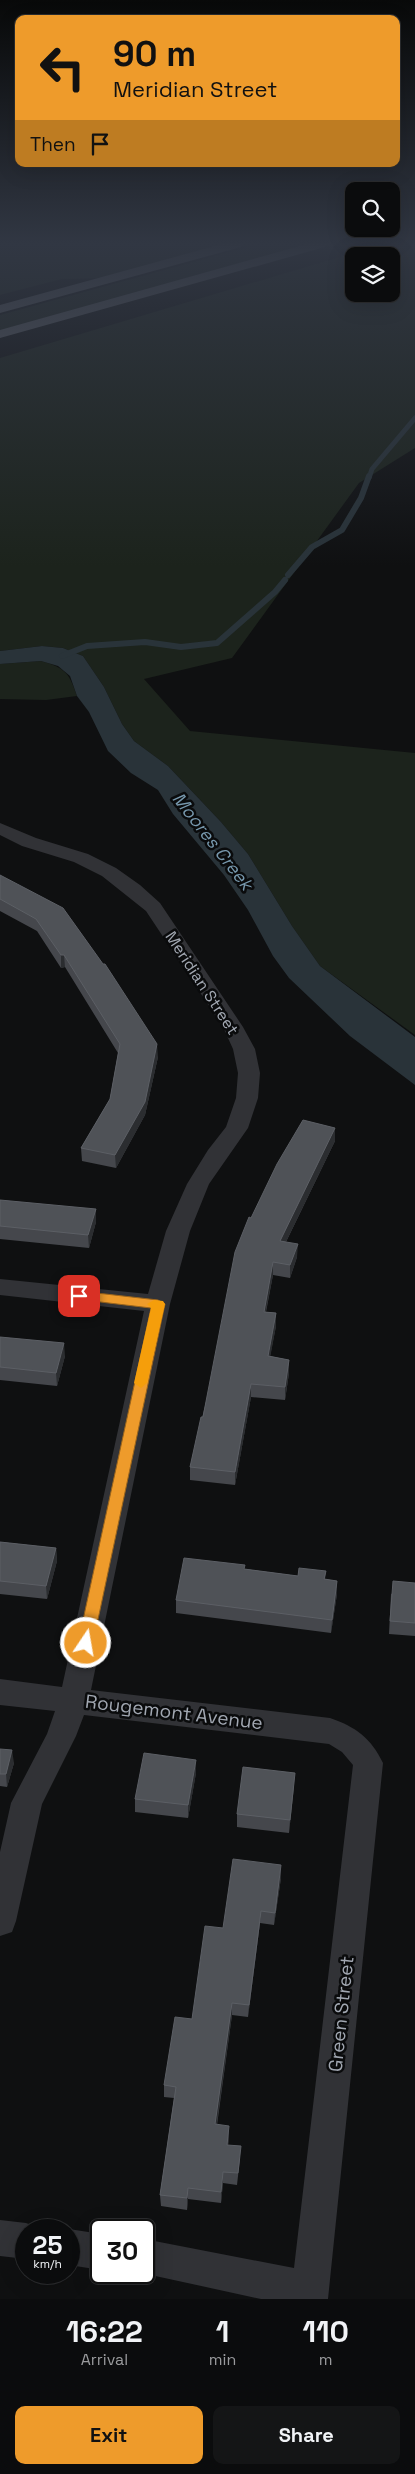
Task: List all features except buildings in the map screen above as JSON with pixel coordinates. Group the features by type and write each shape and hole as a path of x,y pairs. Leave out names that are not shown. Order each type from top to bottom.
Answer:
{"street":[{"name":"Meridian Street","path":"0,828 29,842 81,858 109,872 133,889 153,907 233,1027 244,1049 249,1073 245,1106 237,1128 216,1155 198,1184 178,1231 158,1304 74,1700 61,1736 27,1804 0,1920"},
{"path":"0,1287 158,1304"},
{"name":"Rougemont Avenue","path":"0,1692 330,1730 346,1737"},
{"name":"Green Street","path":"310,2294 368,1763 358,1747 346,1737"},
{"path":"0,2238 15,2240"},
{"path":"155,2259 310,2294"}],"shaded area":[{"path":"23,351 415,351 415,448 359,483 232,658 144,679 190,731 415,753 415,1035 320,966 292,926 248,854 221,822 168,766 134,741 122,724 104,687 83,656 63,648 42,646 0,651 0,358"},
{"path":"41,661 56,666 65,672 77,696 46,700 0,699 0,664"}],"water":[{"name":"Moores Creek","path":"42,646 63,648 83,656 104,687 122,724 134,741 168,766 221,822 248,854 292,926 320,966 415,1037 415,1085 350,1036 289,978 273,956 248,910 224,875 173,814 158,790 131,773 108,751 89,712 77,696 70,676 58,666 41,661 0,664 0,651"}],"waterway":[{"path":"369,478 372,469 415,418"},
{"path":"288,575 312,547 342,530 361,498 369,476"},
{"path":"62,656 87,646 145,642 181,647 217,643 275,592 285,580"}],"slow traffic":[{"path":"141,1383 158,1304 154,1304"}],"route":[{"path":"79,1296 158,1304 86,1643"}]}
